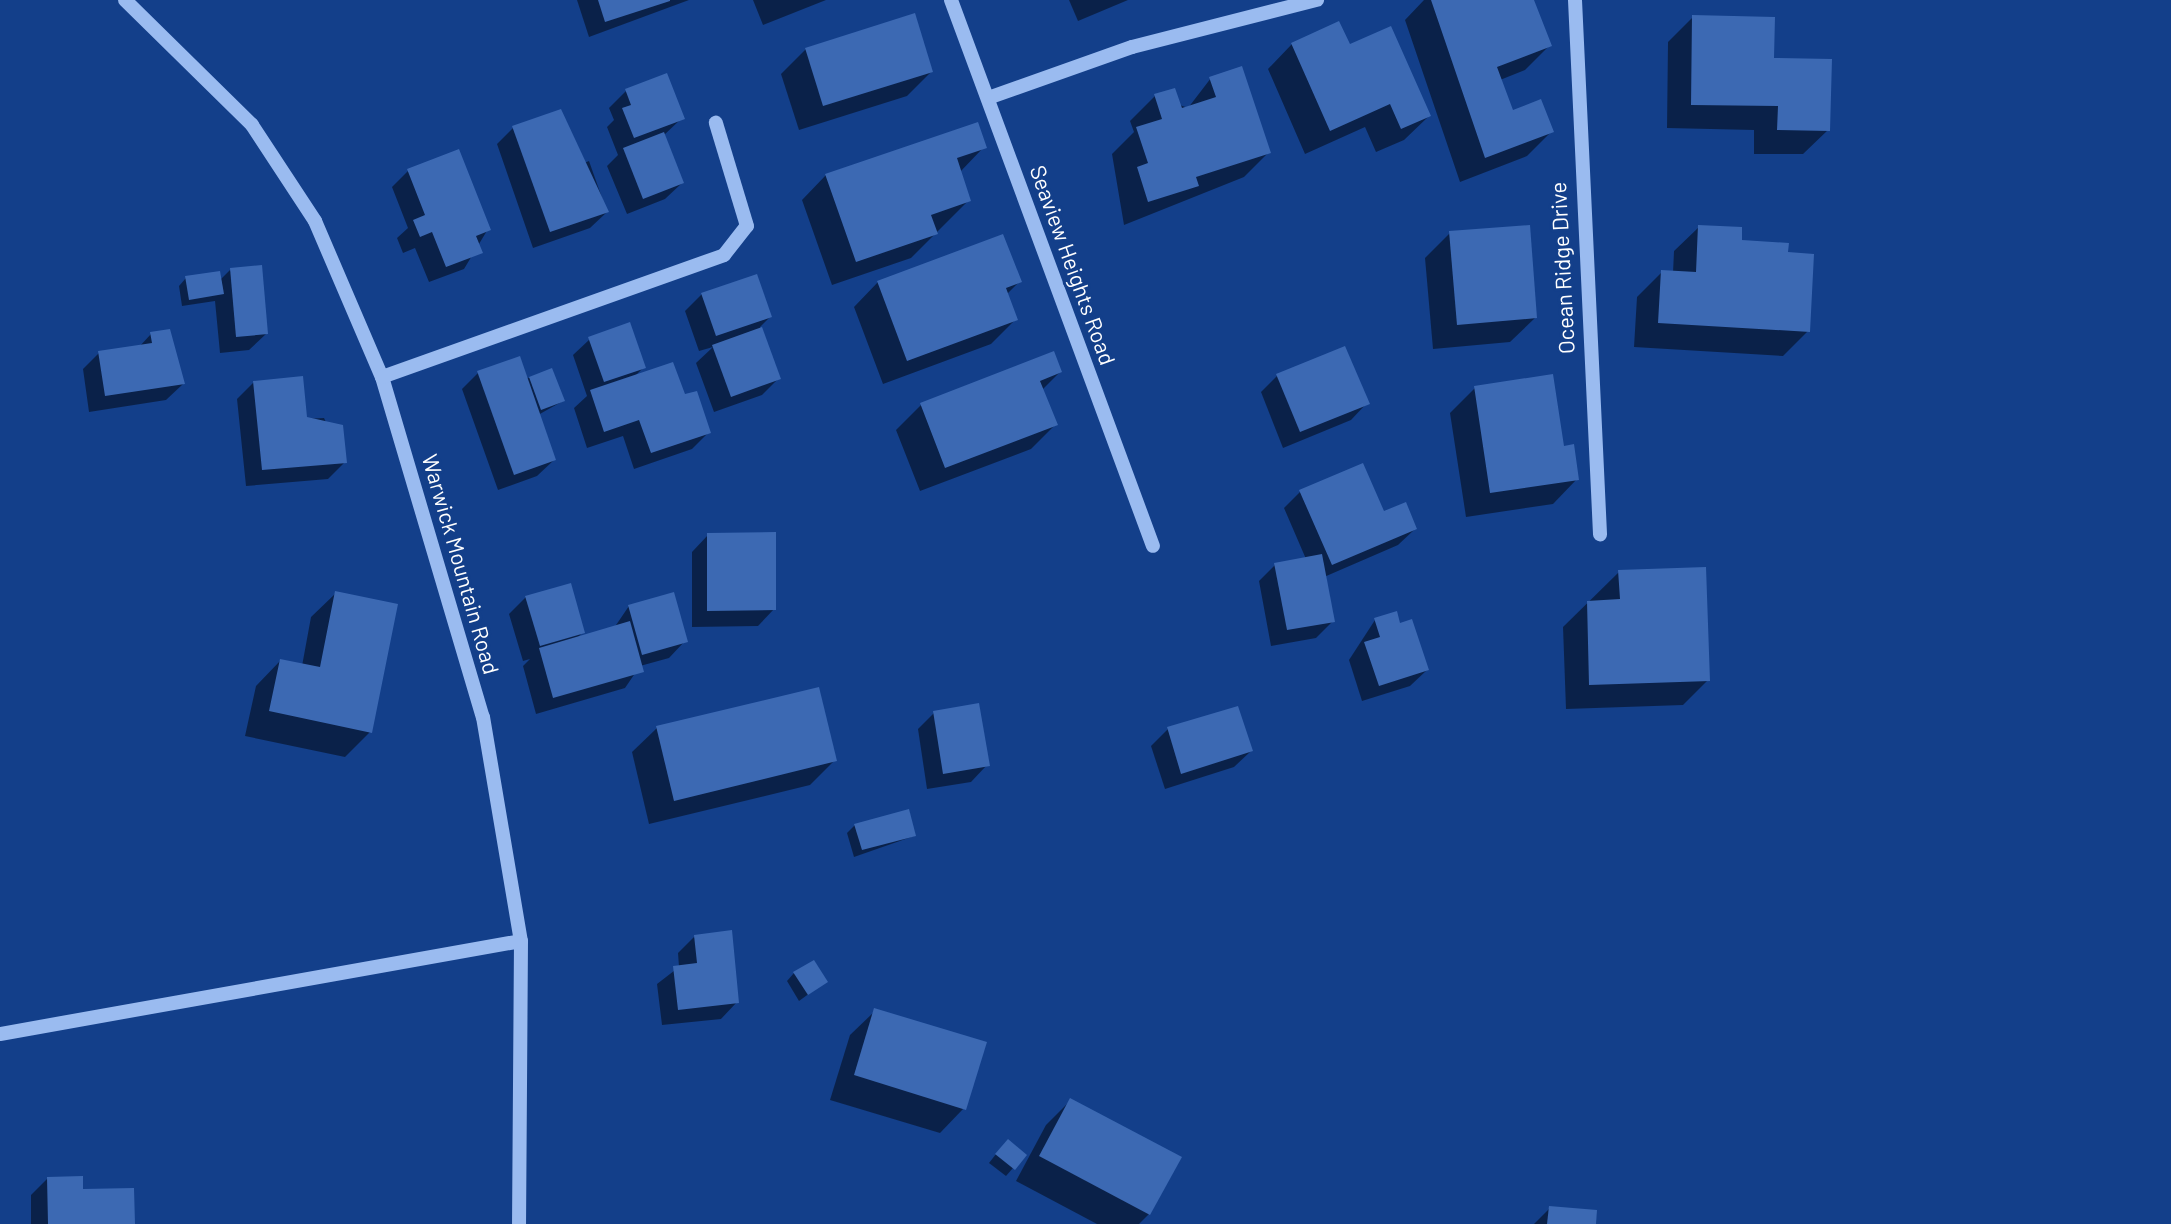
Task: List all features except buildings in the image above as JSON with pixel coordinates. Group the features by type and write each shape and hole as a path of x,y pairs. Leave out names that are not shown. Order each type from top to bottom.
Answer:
{"street":[{"name":"Warwick Mountain Road","path":"125,0 252,125 315,221 382,377 483,717 521,941 519,1224"},
{"name":"Seaview Heights Road","path":"951,0 1153,546"},
{"path":"988,98 1132,47 1317,0"},
{"name":"Ocean Ridge Drive","path":"1575,0 1600,534"},
{"path":"382,377 724,255 747,226 716,123"},
{"path":"0,1034 521,941"}]}
